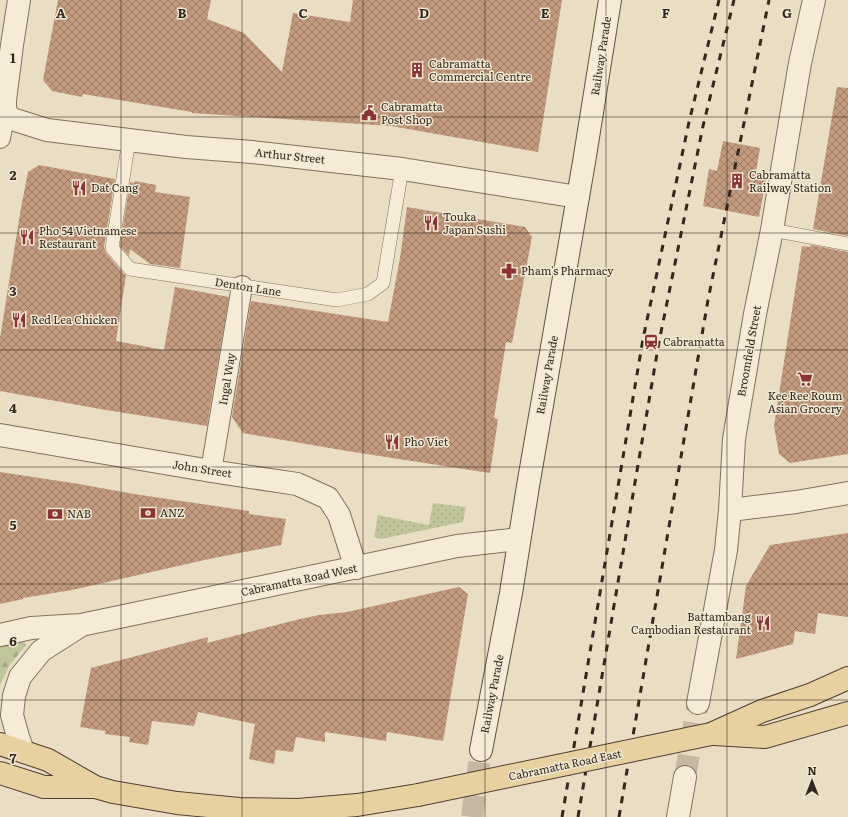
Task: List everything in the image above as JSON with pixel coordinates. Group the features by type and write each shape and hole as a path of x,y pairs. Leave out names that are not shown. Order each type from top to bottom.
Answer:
{"main road":[{"name":"Cabramatta Road East","path":"96,787 113,792 177,803 239,809 298,810 357,805 418,796 711,734 762,711 810,695 848,678"},
{"name":"Cabramatta Road East","path":"711,734 765,736 848,713"},
{"path":"0,744 48,760 96,787"},
{"path":"0,773 44,787 96,787"}],"street":[{"path":"0,138 5,112 6,44 19,0"},
{"name":"Railway Parade","path":"481,750 511,593 610,0"},
{"name":"Broomfield Street","path":"698,704 726,550 734,439 758,300 772,230 800,63 814,0"},
{"name":"Arthur Street","path":"5,112 12,119 47,130 186,147 252,152 402,169 578,196"},
{"name":"Ingal Way","path":"211,471 242,286"},
{"name":"John Street","path":"0,435 297,484 328,498 339,515 356,568"},
{"path":"730,510 796,502 848,493"},
{"name":"Cabramatta Road West","path":"0,635 32,628 81,626 467,544 519,539"},
{"name":"Cabramatta Road West","path":"23,751 12,715 14,696 20,677 41,651 81,626"},
{"path":"678,817 685,777"}],"lane":[{"name":"Denton Lane","path":"129,140 112,248 130,269 337,300 368,294 383,283 402,169"},
{"path":"772,230 848,244"}],"green space":[{"path":"433,503 466,507 463,522 381,539 374,537 378,515 429,525"},
{"path":"21,636 26,645 9,666 0,685 0,641"}],"building":[{"name":"Cabramatta Commercial Centre","path":"58,0 211,0 207,19 244,33 282,72 293,13 350,22 353,0 562,0 538,152 391,126 192,113 83,94 82,97 52,91 43,80"},
{"path":"837,87 848,88 848,236 813,229"},
{"name":"Cabramatta Railway Station","path":"723,141 760,148 756,172 767,174 759,217 703,206 709,169 717,171"},
{"path":"39,165 115,179 104,247 106,253 126,275 116,341 164,350 175,287 229,297 207,426 0,391 0,338 21,208 28,172"},
{"path":"135,181 156,185 155,192 190,197 180,268 150,264 130,249 129,256 120,246 130,182 134,183"},
{"path":"407,207 525,227 532,237 512,343 506,342 494,418 498,419 490,473 243,433 232,417 251,301 388,322 400,258"},
{"path":"811,245 848,252 848,454 790,463 779,454 774,426 802,246 810,247"},
{"path":"0,472 249,511 249,514 286,519 281,545 0,604"},
{"path":"848,533 848,617 818,613 815,634 795,631 793,644 736,659 746,586 770,545"},
{"path":"459,587 468,594 443,741 387,732 386,741 325,732 325,742 296,737 293,752 276,750 274,764 249,759 255,724 198,712 194,726 152,721 148,745 129,742 130,737 105,734 105,731 80,727 91,668 208,637 207,643 300,619 347,612"}],"tunnel":[{"path":"685,777 698,703"},
{"path":"472,817 481,750"}],"railway":[{"path":"562,817 643,339 689,122 719,0"},
{"path":"578,817 659,342 703,126 734,0"},
{"path":"619,817 708,300 769,0"}],"place":[{"name":"Cabramatta Commercial Centre","path":"417,70"},
{"name":"Cabramatta Post Shop","path":"369,113"},
{"name":"Cabramatta Railway Station","path":"737,181"},
{"name":"Dat Cang","path":"79,188"},
{"name":"Touka Japan Sushi","path":"431,223"},
{"name":"Pho 54 Vietnamese Restaurant","path":"27,237"},
{"name":"Pham's Pharmacy","path":"509,271"},
{"name":"Red Lea Chicken","path":"19,320"},
{"name":"Cabramatta","path":"651,342"},
{"name":"Kee Ree Roum Asian Grocery","path":"805,379"},
{"name":"Pho Viet","path":"392,442"},
{"name":"ANZ","path":"148,513"},
{"name":"NAB","path":"55,514"},
{"name":"Battambang Cambodian Restaurant","path":"763,623"}]}
